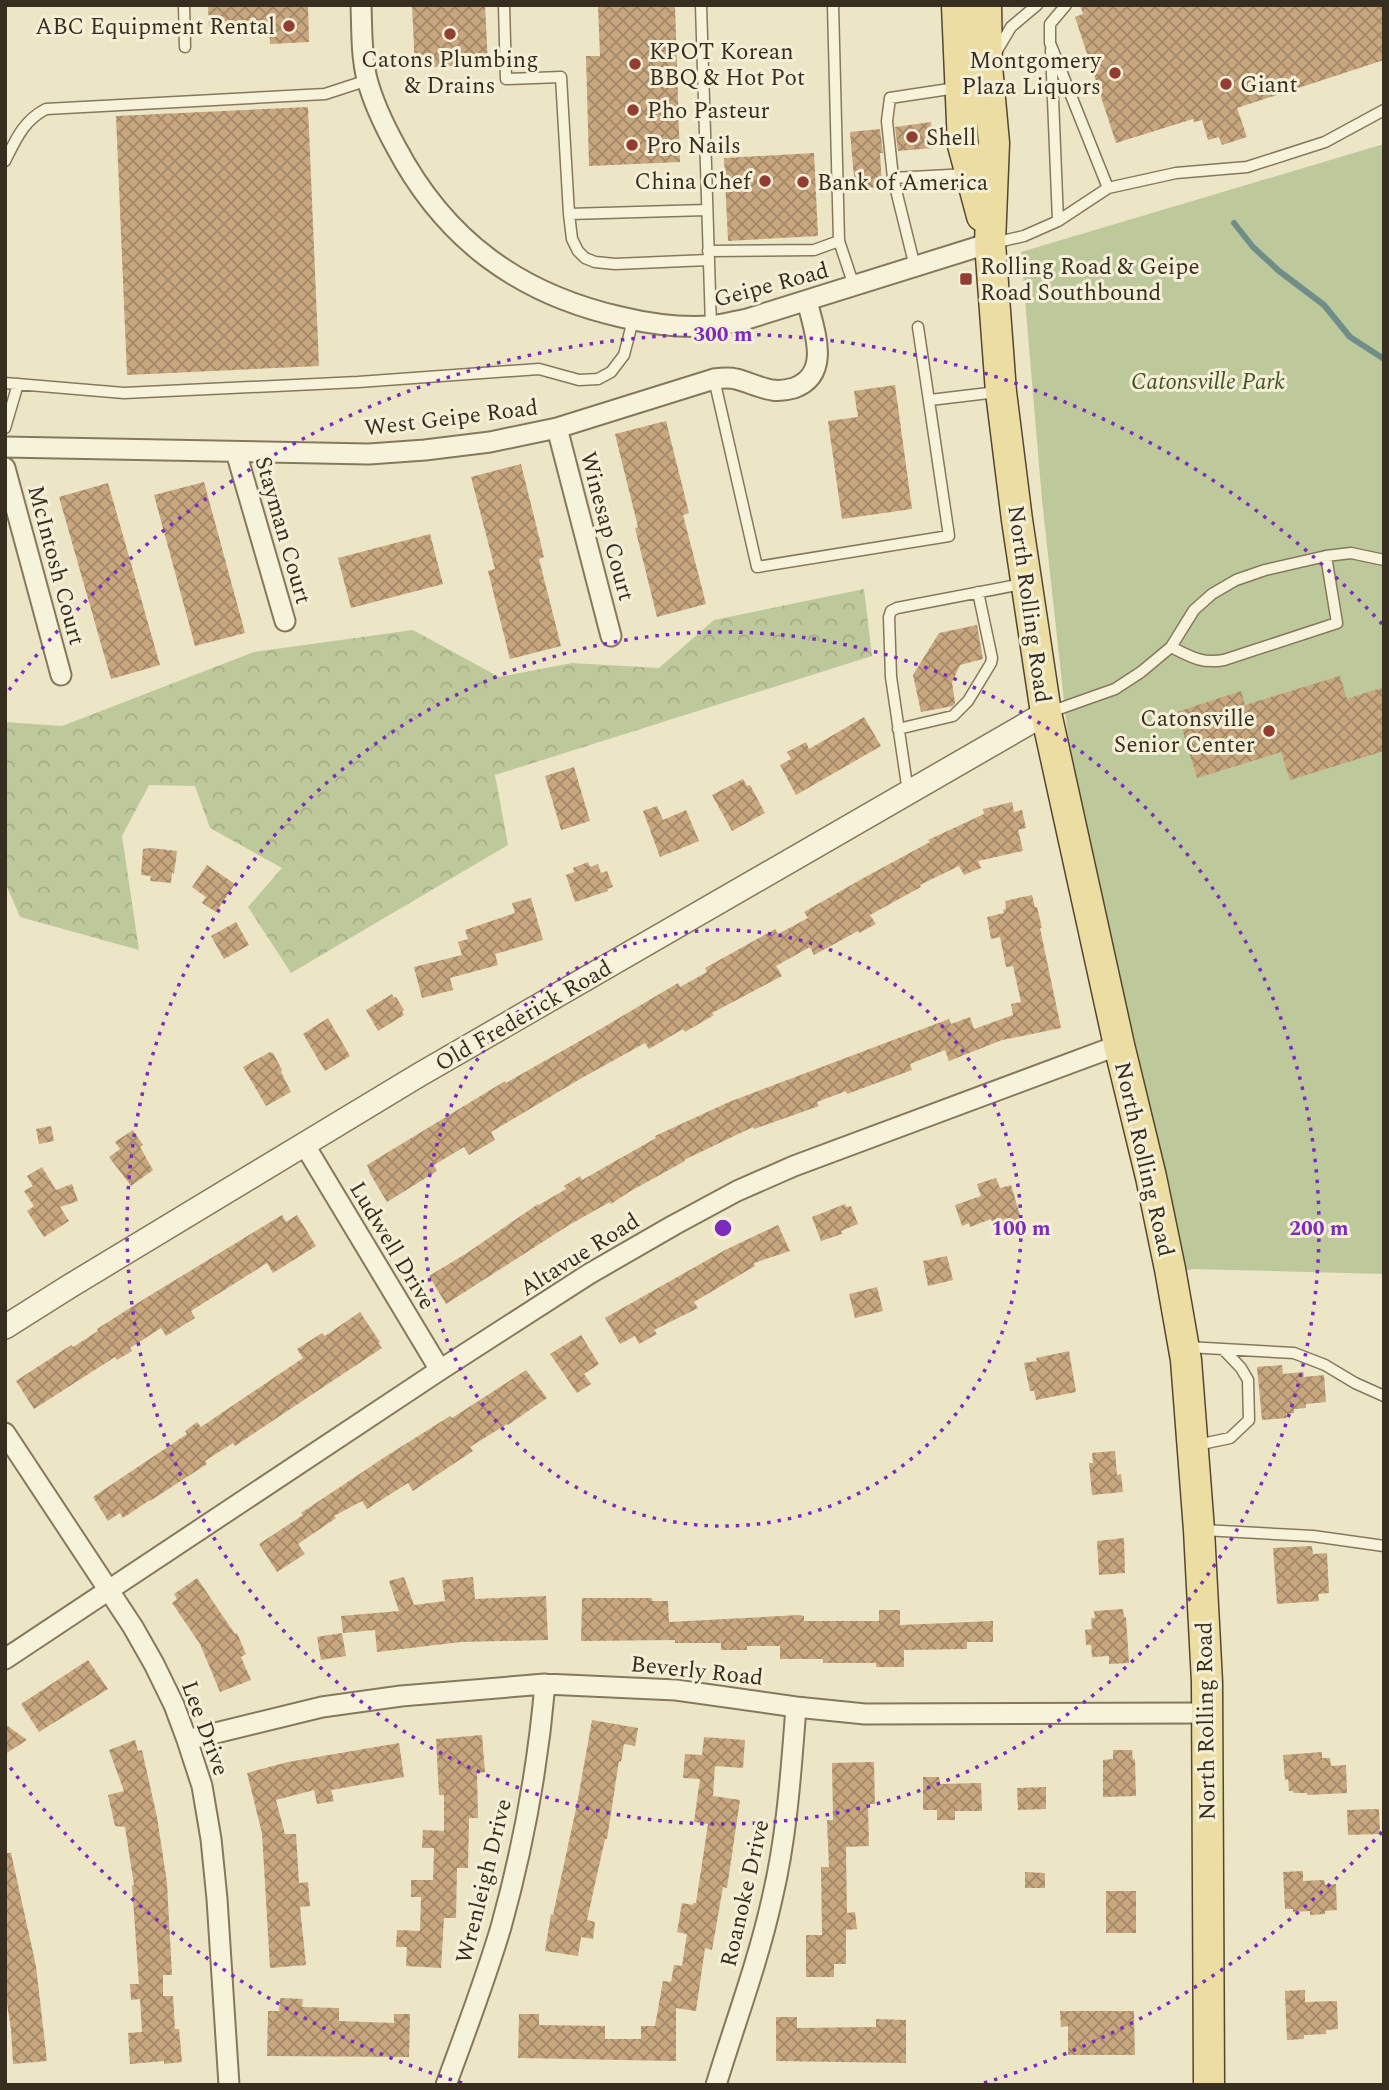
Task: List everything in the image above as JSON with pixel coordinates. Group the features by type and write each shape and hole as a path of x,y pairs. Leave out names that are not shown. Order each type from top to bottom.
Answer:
{"main road":[{"name":"North Rolling Road","path":"957,5 963,145 990,243"},
{"name":"North Rolling Road","path":"986,5 987,66 994,143 990,243 1001,391 1026,583 1046,713 1159,1217 1184,1346 1199,1530 1207,1682 1209,2085"}],"street":[{"name":"Geipe Road","path":"361,5 368,80 387,131 410,173 438,211 472,245 503,269 546,294 589,310 633,320 667,325 711,326 747,319 990,243"},
{"name":"West Geipe Road","path":"5,447 369,454 490,442 557,428 714,379 733,378 773,390 788,390 802,385 812,376 818,363 816,335 807,301"},
{"name":"Winesap Court","path":"557,428 611,636"},
{"name":"Stayman Court","path":"236,452 285,621"},
{"name":"McIntosh Court","path":"5,468 61,674"},
{"name":"Old Frederick Road","path":"5,1327 419,1074 1046,713"},
{"name":"Altavue Road","path":"5,1659 440,1370 589,1274 674,1225 737,1191 794,1166 1119,1045"},
{"name":"Ludwell Drive","path":"304,1144 440,1370"},
{"name":"Lee Drive","path":"5,1433 133,1627 174,1705 187,1740 202,1786 211,1839 218,1899 229,2085"},
{"name":"Beverly Road","path":"187,1740 322,1707 401,1696 545,1684 676,1690 865,1714 1206,1713"},
{"name":"Wrenleigh Drive","path":"446,2085 477,2004 517,1863 540,1736 545,1684"},
{"name":"Roanoke Drive","path":"716,2085 772,1900 782,1853 796,1707"}],"lane":[{"path":"184,5 185,47"},
{"path":"504,5 506,79 561,77 572,239 585,258 615,264 814,250 839,241"},
{"path":"701,5 711,326"},
{"path":"832,5 839,241 854,286"},
{"path":"987,66 1011,27 1037,5"},
{"path":"1058,220 1050,24 1066,5"},
{"path":"1050,43 1108,188"},
{"path":"5,161 25,124 46,109 325,94 368,80"},
{"path":"915,267 893,178 887,121 890,98 960,87"},
{"path":"990,243 1024,236 1058,220 1108,188 1176,173 1247,167 1325,142 1384,110"},
{"path":"893,178 971,174"},
{"path":"569,214 706,210"},
{"path":"5,383 124,393 358,382 540,369 579,380 598,379 611,372 624,355 633,320"},
{"path":"714,379 757,567 949,536 918,327"},
{"path":"5,428 18,384"},
{"path":"930,400 1001,391"},
{"path":"1046,713 1115,689 1142,672 1171,647 1194,610 1212,594 1236,580 1265,569 1326,556 1351,553 1384,559"},
{"path":"1171,647 1208,663 1337,623 1326,556"},
{"path":"908,793 891,677 891,611 1026,583"},
{"path":"898,729 953,716 968,701 991,663 978,592"},
{"path":"1184,1346 1294,1353 1325,1365 1384,1396"},
{"path":"1193,1445 1230,1438 1249,1420 1248,1380 1224,1350"},
{"path":"1199,1530 1313,1536 1384,1546"}],"green space":[{"name":"Catonsville Park","path":"1384,144 1384,1274 1193,1269 1180,1272 1072,774 1042,500 1021,252"},
{"path":"864,589 872,656 495,775 508,845 291,973 248,907 282,868 210,828 195,786 149,785 122,836 139,950 20,917 5,882 5,722 62,726 254,652 413,630 499,677 572,663 659,668 714,620"}],"building":[{"name":"ABC Equipment Rental","path":"208,5 308,5 309,42 270,44 269,25 209,27"},
{"name":"Catons Plumbing & Drains","path":"412,5 485,5 488,64 415,68"},
{"path":"598,5 675,5 680,162 589,166 586,56 600,56"},
{"name":"Giant","path":"1080,5 1384,5 1384,60 1237,108 1247,137 1222,145 1219,137 1208,140 1202,120 1194,122 1193,119 1116,143 1075,17 1083,14"},
{"path":"308,107 319,366 127,375 116,116"},
{"name":"Shell","path":"931,122 933,148 898,151 895,127"},
{"path":"880,129 883,153 880,153 882,187 855,189 850,132"},
{"path":"814,153 818,236 728,241 724,158"},
{"path":"895,385 912,509 842,519 828,421 858,417 854,391"},
{"path":"666,421 689,513 683,515 706,604 657,617 615,434"},
{"path":"521,464 544,557 539,559 561,646 510,659 488,571 495,569 471,477"},
{"path":"204,482 245,633 195,646 154,495"},
{"path":"108,483 160,665 111,679 59,497"},
{"path":"430,534 443,584 351,608 338,558"},
{"path":"977,625 983,659 960,665 952,682 955,703 953,706 921,712 913,675 939,633"},
{"name":"Catonsville Senior Center","path":"1340,676 1347,699 1384,687 1384,751 1290,780 1281,752 1197,778 1177,712 1241,691 1245,705"},
{"path":"864,717 881,746 796,795 780,765 791,759 787,752 806,742 809,749"},
{"path":"574,767 590,821 561,830 545,776"},
{"path":"743,779 747,786 750,785 765,813 732,831 712,795"},
{"path":"1012,802 1014,812 1022,810 1026,828 1018,830 1023,851 978,861 981,868 964,875 959,866 920,885 921,887 870,915 876,924 814,955 810,947 776,966 782,976 712,1013 714,1015 685,1032 683,1029 649,1049 645,1043 580,1079 491,1132 495,1140 469,1155 464,1147 434,1165 437,1171 387,1202 367,1165 505,1081 506,1083 678,983 680,987 707,972 705,968 775,929 778,934 808,918 804,912 930,842 928,840 984,814 983,809"},
{"path":"657,806 663,820 686,810 699,841 660,857 643,811"},
{"path":"143,849 177,851 171,883 150,881 151,876 141,875"},
{"path":"588,862 590,867 598,864 601,873 607,871 613,887 575,902 566,875 574,872 573,868"},
{"path":"207,865 235,884 216,912 202,903 206,897 192,887"},
{"path":"1032,895 1042,928 1061,1028 1002,1040 949,1061 945,1050 910,1064 912,1070 817,1102 819,1106 754,1129 753,1127 684,1160 611,1204 610,1202 569,1225 446,1304 429,1276 538,1204 566,1189 564,1186 580,1176 582,1180 656,1138 655,1136 729,1102 949,1019 951,1024 970,1017 974,1029 1013,1015 1011,1004 1021,1002 1013,966 1006,967 1000,937 991,939 987,917 1004,913 1005,901"},
{"path":"531,898 543,940 495,954 498,965 450,978 453,990 422,998 414,967 462,955 458,942 468,939 465,930 515,913 512,903"},
{"path":"236,922 249,945 224,959 211,936"},
{"path":"392,994 404,1010 404,1015 378,1031 366,1010"},
{"path":"328,1018 350,1056 325,1071 303,1034"},
{"path":"270,1052 282,1070 291,1092 266,1106 243,1067"},
{"path":"51,1126 54,1141 39,1144 36,1129"},
{"path":"133,1130 143,1145 140,1147 153,1170 131,1186 109,1157 120,1149 115,1142"},
{"path":"42,1167 56,1190 72,1184 78,1201 60,1207 69,1221 44,1237 27,1211 34,1206 24,1191 33,1186 27,1176"},
{"path":"996,1178 1000,1188 1011,1185 1023,1225 1001,1232 999,1229 995,1230 991,1219 970,1227 969,1223 962,1226 955,1205 981,1196 977,1184"},
{"path":"845,1204 846,1207 851,1206 858,1224 841,1231 842,1234 821,1241 812,1217"},
{"path":"282,1215 286,1222 297,1215 316,1246 273,1273 267,1263 191,1311 195,1318 166,1336 161,1328 130,1348 132,1351 117,1360 115,1357 34,1409 16,1381"},
{"path":"778,1225 790,1251 754,1263 755,1266 694,1302 698,1308 654,1330 657,1334 639,1344 635,1336 620,1344 605,1318 725,1250"},
{"path":"947,1256 953,1280 928,1286 923,1261"},
{"path":"877,1287 883,1311 855,1318 849,1294"},
{"path":"360,1312 382,1348 235,1446 233,1443 205,1461 207,1464 150,1501 123,1518 120,1513 108,1521 93,1497 187,1434 185,1431 197,1422 201,1427 303,1358 297,1349 322,1333 325,1336"},
{"path":"581,1335 599,1364 584,1374 591,1384 577,1393 550,1354"},
{"path":"1069,1351 1076,1392 1036,1400 1034,1391 1030,1391 1024,1363"},
{"path":"1282,1365 1283,1374 1303,1372 1304,1377 1324,1375 1326,1402 1306,1404 1306,1408 1294,1409 1294,1413 1286,1414 1287,1418 1262,1420 1257,1367"},
{"path":"526,1370 547,1398 470,1447 473,1451 413,1491 408,1483 367,1509 362,1501 334,1516 336,1518 298,1544 305,1554 277,1572 259,1544 388,1455"},
{"path":"1115,1451 1117,1475 1121,1474 1123,1492 1092,1495 1089,1463 1093,1463 1092,1453"},
{"path":"1124,1538 1125,1573 1099,1575 1097,1541"},
{"path":"1312,1546 1313,1554 1327,1553 1329,1593 1318,1594 1319,1601 1277,1604 1273,1548"},
{"path":"404,1577 414,1605 445,1601 442,1580 473,1577 475,1599 546,1596 548,1640 461,1642 377,1652 375,1630 343,1633 341,1616 399,1611 389,1581"},
{"path":"197,1578 235,1634 237,1633 246,1654 241,1657 251,1680 220,1692 200,1644 172,1603 177,1599 174,1594"},
{"path":"582,1598 652,1598 652,1601 668,1601 669,1622 799,1615 804,1616 804,1621 879,1621 879,1610 900,1610 900,1625 993,1621 993,1642 967,1642 967,1649 904,1650 904,1667 876,1667 876,1663 823,1663 823,1659 780,1659 780,1646 747,1646 747,1650 721,1650 721,1643 675,1643 675,1640 581,1641"},
{"path":"1123,1609 1129,1663 1109,1664 1109,1656 1092,1657 1091,1645 1086,1645 1085,1630 1092,1629 1091,1618 1095,1618 1094,1611"},
{"path":"342,1633 346,1656 321,1660 317,1637"},
{"path":"88,1660 108,1689 39,1732 21,1704"},
{"path":"592,1720 638,1728 635,1746 624,1744 621,1762 619,1761 607,1839 587,1920 595,1922 593,1939 581,1937 578,1956 545,1951"},
{"path":"5,1724 27,1740 5,1754"},
{"path":"482,1735 485,1772 477,1773 478,1818 469,1818 468,1868 457,1868 456,1918 444,1918 441,1968 406,1966 407,1947 396,1947 397,1930 420,1931 421,1897 411,1897 411,1880 433,1880 434,1848 422,1848 423,1830 444,1831 444,1795 439,1795 436,1739"},
{"path":"704,1737 745,1740 743,1768 715,1766 713,1796 740,1800 727,1888 723,1887 712,1950 705,1948 696,2011 676,2008 676,2061 518,2058 519,2014 539,2014 539,2025 605,2026 605,2039 641,2039 641,2026 655,2026 663,1981 671,1982 674,1965 682,1966 687,1934 677,1932 682,1903 696,1903 708,1824 694,1822 700,1779 683,1778 685,1754 702,1755"},
{"path":"135,1740 138,1751 142,1750 157,1817 167,1883 172,1975 163,1975 163,1996 173,1996 175,2029 179,2029 182,2062 130,2064 128,2033 142,2032 140,1999 131,2000 130,1984 139,1984 134,1885 125,1827 115,1826 108,1795 124,1791 109,1750"},
{"path":"399,1743 404,1777 331,1790 334,1801 317,1804 314,1790 276,1800 285,1834 296,1834 299,1883 308,1882 310,1906 300,1907 306,1965 270,1968 262,1833 247,1773 288,1762"},
{"path":"1113,1750 1132,1750 1133,1760 1135,1759 1136,1796 1103,1797 1103,1760 1113,1759"},
{"path":"1322,1752 1322,1758 1330,1758 1331,1766 1346,1765 1347,1793 1307,1795 1289,1791 1288,1779 1285,1780 1283,1755"},
{"path":"874,1762 875,1804 868,1804 869,1846 846,1847 847,1913 855,1912 857,1929 846,1930 846,1964 834,1964 834,1977 806,1977 806,1935 822,1935 821,1867 829,1867 827,1820 833,1820 832,1763"},
{"path":"923,1777 939,1777 940,1784 981,1783 982,1811 955,1811 955,1820 937,1820 937,1810 923,1810"},
{"path":"1046,1787 1046,1809 1018,1810 1017,1788"},
{"path":"1379,1809 1380,1834 1348,1835 1347,1810"},
{"path":"5,1853 11,1853 36,1966 47,2061 13,2064 5,1991"},
{"path":"1303,1871 1303,1881 1324,1880 1325,1885 1336,1884 1337,1910 1310,1915 1310,1911 1293,1912 1293,1909 1285,1909 1283,1872"},
{"path":"1025,1872 1045,1873 1045,1888 1025,1888"},
{"path":"1106,1891 1136,1891 1136,1933 1106,1933"},
{"path":"1305,1990 1305,2002 1337,2001 1338,2029 1326,2030 1326,2034 1304,2035 1304,2039 1287,2040 1285,1991"},
{"path":"280,1998 303,1999 302,2007 339,2008 339,2021 394,2023 394,2014 410,2014 409,2057 267,2056 268,2011 279,2011"},
{"path":"1060,2011 1134,2011 1135,2055 1068,2055 1068,2026 1061,2027"},
{"path":"776,2017 797,2017 797,2028 876,2027 876,2019 906,2020 906,2063 776,2061"}],"waterway":[{"path":"1234,223 1253,247 1279,271 1324,305 1350,337 1384,359"}],"place":[{"name":"ABC Equipment Rental","path":"289,26"},
{"name":"Catons Plumbing & Drains","path":"450,34"},
{"name":"KPOT Korean BBQ & Hot Pot","path":"635,64"},
{"name":"Montgomery Plaza Liquors","path":"1115,73"},
{"name":"Giant","path":"1226,84"},
{"name":"Pho Pasteur","path":"633,110"},
{"name":"Shell","path":"912,137"},
{"name":"Pro Nails","path":"632,145"},
{"name":"China Chef","path":"765,181"},
{"name":"Bank of America","path":"803,182"},
{"name":"Rolling Road & Geipe Road Southbound","path":"966,279"},
{"name":"Catonsville Senior Center","path":"1269,731"}]}
